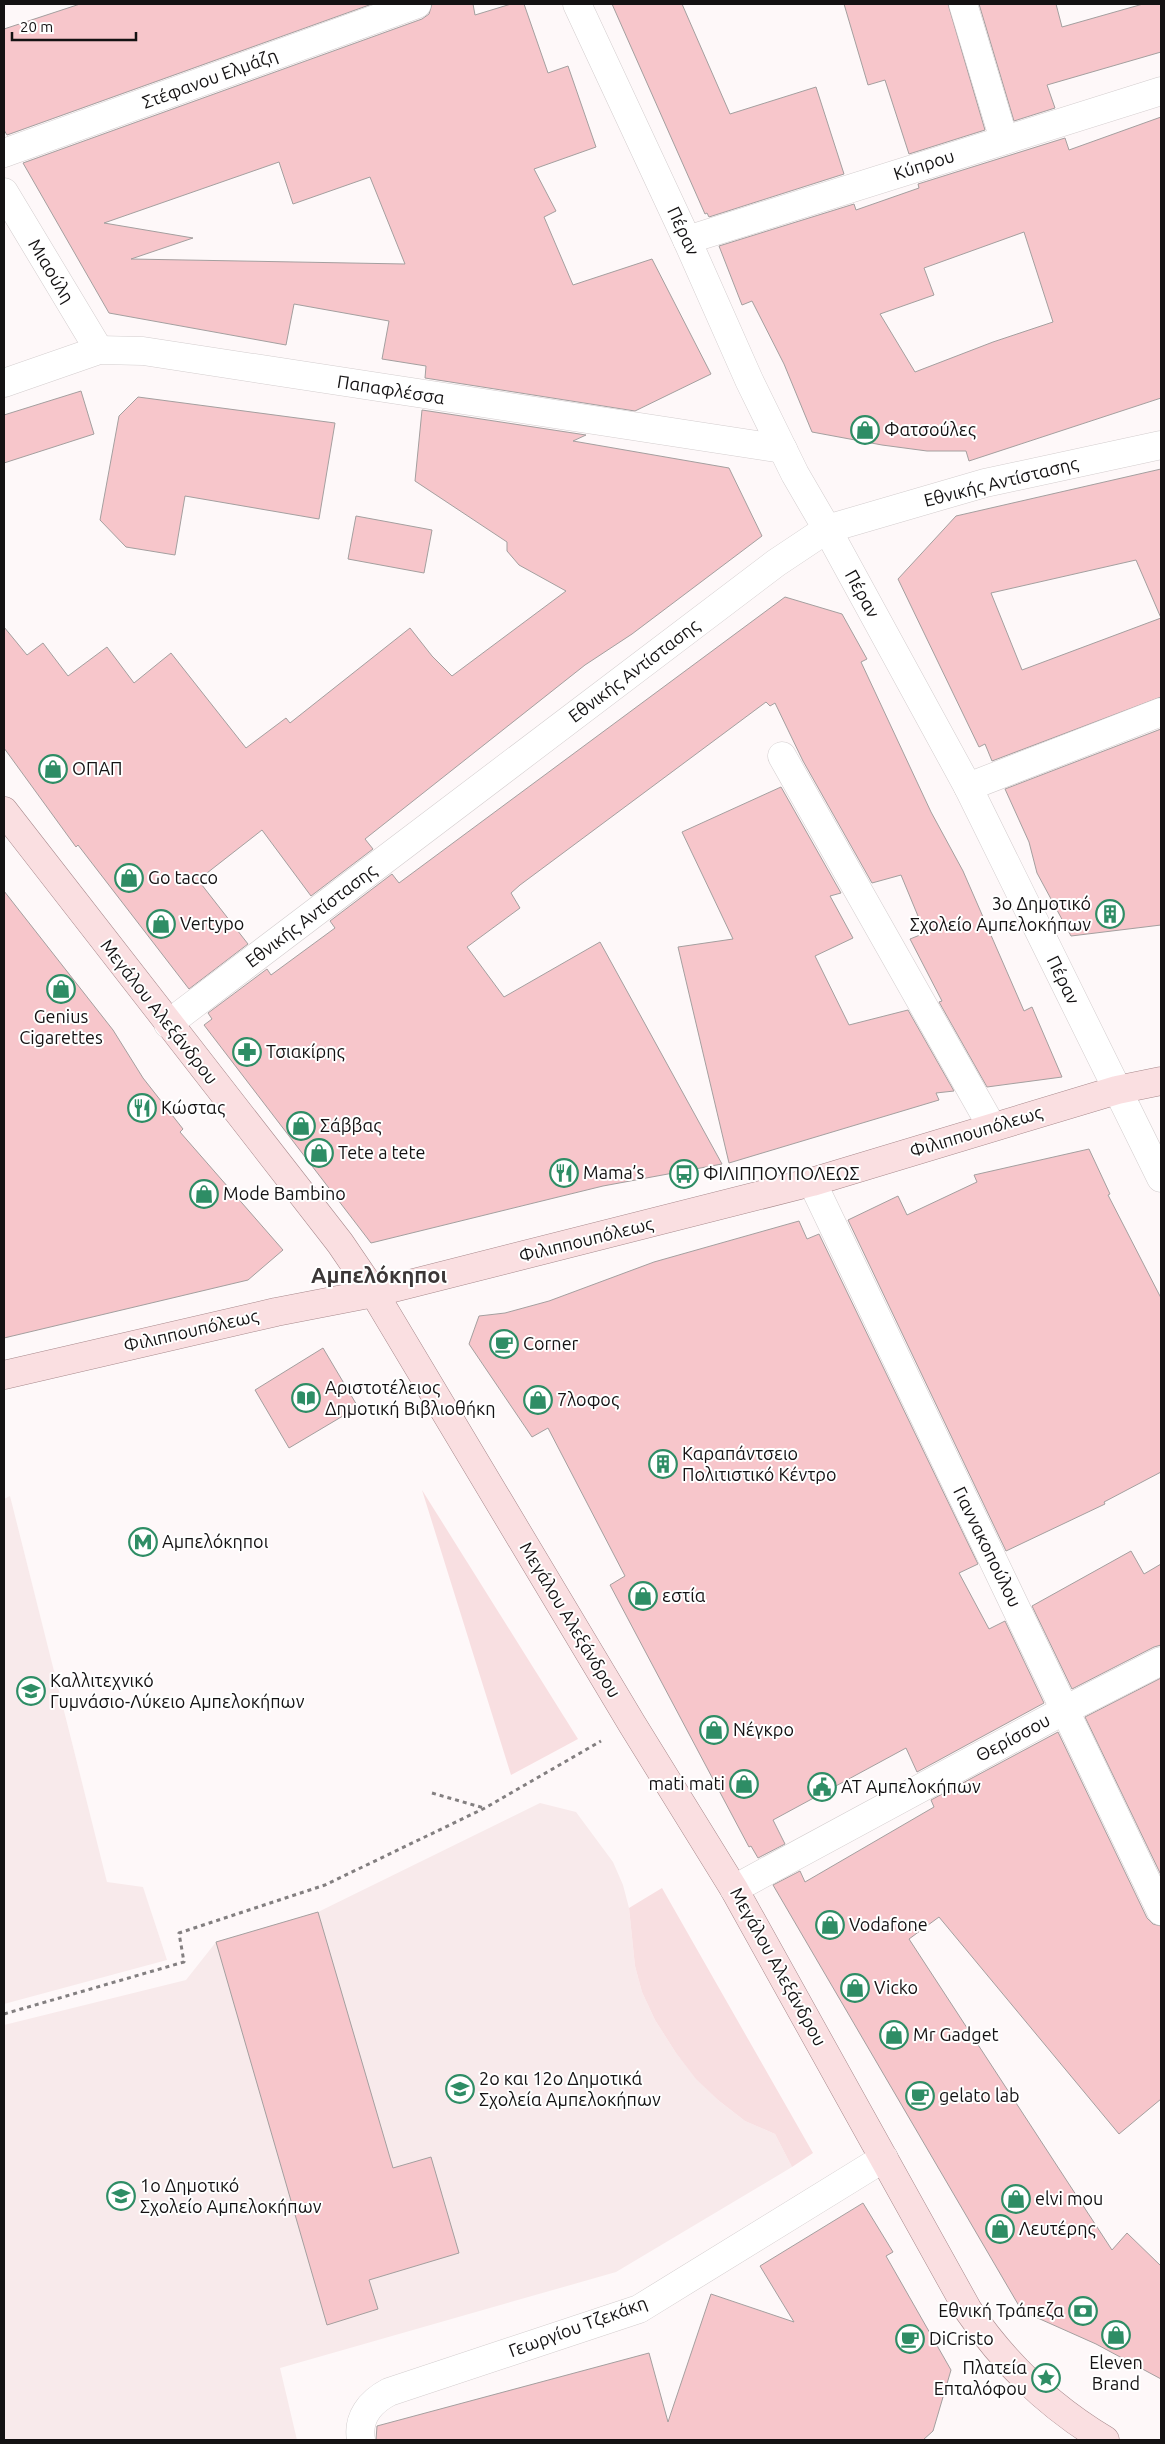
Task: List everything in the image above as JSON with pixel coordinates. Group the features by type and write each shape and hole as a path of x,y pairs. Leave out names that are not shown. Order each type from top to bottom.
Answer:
{"main road":[{"name":"Μεγάλου Αλεξάνδρου","path":"4,812 340,1244 374,1293 632,1724 734,1889 884,2158 951,2283 994,2348 1041,2395 1068,2416 1105,2440"},
{"name":"Φιλιππουπόλεως","path":"4,1375 276,1312 374,1293 812,1182 1117,1090 1161,1081"}],"street":[{"name":"Στέφανου Ελμάζη","path":"4,154 416,4"},
{"name":"Πέραν","path":"577,4 687,240 749,380 795,474 827,528 968,788 1161,1178"},
{"path":"963,4 1004,140"},
{"name":"Κύπρου","path":"687,240 1161,91"},
{"name":"Μιαούλη","path":"4,192 98,350"},
{"name":"Παπαφλέσσα","path":"4,382 98,350 143,351 783,449"},
{"name":"Εθνικής Αντίστασης","path":"168,1024 768,569 827,528 985,483 1161,445"},
{"path":"968,788 1161,712"},
{"path":"782,756 992,1127"},
{"name":"Γιαννακοπούλου","path":"812,1182 1161,1911"},
{"name":"Θερίσσου","path":"734,1889 1161,1660"},
{"name":"Γεωργίου Τζεκάκη","path":"361,2440 362,2418 378,2398 390,2392 639,2309 884,2158"}],"path":[{"path":"4,2014 184,1962 179,1933 325,1885 485,1808 632,1724"},
{"path":"432,1793 485,1808"}],"shaded area":[{"path":"422,1490 578,1739 511,1775"},
{"name":"Καλλιτεχνικό Γυμνάσιο-Λύκειο Αμπελοκήπων","path":"10,1496 107,1882 143,1887 167,1960 4,2004 4,1499"},
{"name":"2ο και 12ο Δημοτικά Σχολεία Αμπελοκήπων","path":"540,1803 576,1812 613,1862 623,1885 629,1908 635,1966 642,1992 655,2020 676,2053 696,2078 718,2100 745,2121 775,2134 792,2167 616,2272 280,2368 297,2440 4,2440 4,2025 186,1980 216,1942 318,1912"},
{"path":"662,1888 813,2153 792,2167 775,2134 745,2121 718,2100 696,2079 676,2053 655,2020 642,1992 635,1966 629,1908"}],"building":[{"path":"80,4 372,4 7,135 4,130 4,29"},
{"path":"432,4 473,4 475,15 511,4 524,4 548,73 568,66 596,147 534,169 556,211 544,217 573,285 652,259 711,374 635,411 425,378 426,366 382,359 389,321 294,304 286,345 109,313 23,163 422,19 429,14","holes":["279,162 293,204 370,177 405,264 131,259 193,238 104,223"]},
{"path":"612,4 682,4 730,114 816,87 844,174 709,217 707,213 705,214"},
{"path":"844,4 948,4 985,130 909,154 885,80 868,85"},
{"path":"979,4 1056,4 1062,27 1143,4 1161,4 1161,52 1047,85 1055,108 1014,121"},
{"path":"1161,117 1161,398 969,461 966,451 927,451 812,432 784,364 752,301 742,305 719,246 854,204 856,210 919,188 918,184 1065,138 1069,150","holes":["1024,232 1053,322 993,342 915,372 880,314 934,295 924,268"]},
{"path":"81,391 94,434 4,463 4,415"},
{"path":"138,397 335,423 319,519 185,496 175,555 126,547 100,520 119,416"},
{"path":"422,410 586,435 573,441 729,468 762,536 632,634 585,665 365,839 373,849 311,896 262,830 198,880 248,944 189,989 78,845 76,847 4,748 4,627 27,655 43,643 68,676 107,647 134,683 171,653 246,748 286,718 290,723 410,628 432,656 452,676 566,591 519,565 507,551 507,542 415,481"},
{"path":"1161,469 1161,618 1161,697 992,761 985,744 979,747 898,579 956,516","holes":["1136,560 1161,618 1022,670 991,593"]},
{"path":"356,516 432,530 424,573 348,559"},
{"path":"785,597 842,614 867,659 861,662 931,812 963,871 1024,1011 1032,1007 1062,1077 987,1087 939,1002 942,1001 910,939 925,933 901,875 872,883 803,761 775,703 770,706 766,702 520,885 511,893 520,908 467,947 504,997 600,942 722,1164 603,1186 371,1243 204,1025 212,1019 208,1013 267,969 271,975 335,928 330,921 392,874 399,883"},
{"path":"1161,729 1161,925 1071,936 1037,873 1029,842 1005,789"},
{"path":"781,787 841,893 830,896 853,938 815,956 849,1025 908,1010 954,1091 936,1093 939,1100 729,1163 678,947 733,939 682,832"},
{"path":"4,891 113,1030 143,1078 183,1129 180,1132 283,1250 248,1280 4,1338"},
{"path":"1089,1149 1110,1194 1108,1195 1161,1298 1161,1472 1104,1502 1105,1504 1006,1551 848,1220 898,1196 907,1215 977,1182 974,1175"},
{"path":"799,1221 807,1239 819,1234 978,1564 959,1573 989,1629 1005,1621 1044,1703 917,1772 906,1748 773,1820 785,1844 758,1858 751,1846 749,1847 610,1585 625,1576 548,1428 532,1437 469,1344 479,1316 505,1313 549,1301 654,1262"},
{"name":"Αριστοτέλειος Δημοτική Βιβλιοθήκη","path":"323,1348 358,1407 289,1448 255,1390"},
{"path":"1131,1551 1144,1574 1161,1564 1161,1645 1072,1689 1032,1606"},
{"path":"1161,1678 1161,1875 1085,1717"},
{"path":"1058,1732 1147,1918 1153,1924 1161,1926 1161,2099 1119,2134 939,1917 909,1939 1112,2250 1127,2233 1161,2266 1161,2379 1096,2344 1022,2311 773,1885 800,1871 805,1882 934,1807 931,1800"},
{"path":"318,1912 393,2168 431,2157 459,2253 369,2280 378,2309 327,2325 216,1942"},
{"path":"863,2203 893,2252 886,2256 951,2370 933,2431 923,2440 376,2440 377,2426 649,2353 668,2422 711,2294 794,2322 760,2266"}],"place":[{"name":"Φατσούλες","path":"865,430"},
{"name":"ΟΠΑΠ","path":"53,769"},
{"name":"Go tacco","path":"129,878"},
{"name":"3ο Δημοτικό Σχολείο Αμπελοκήπων","path":"1110,914"},
{"name":"Vertypo","path":"161,924"},
{"name":"Genius Cigarettes","path":"61,989"},
{"name":"Τσιακίρης","path":"247,1052"},
{"name":"Κώστας","path":"142,1108"},
{"name":"Σάββας","path":"301,1126"},
{"name":"Tete a tete","path":"319,1153"},
{"name":"Mama’s","path":"564,1173"},
{"name":"ΦΙΛΙΠΠΟΥΠΟΛΕΩΣ","path":"684,1174"},
{"name":"Mode Bambino","path":"204,1194"},
{"name":"Corner","path":"504,1344"},
{"name":"Αριστοτέλειος Δημοτική Βιβλιοθήκη","path":"306,1398"},
{"name":"7λοφος","path":"538,1400"},
{"name":"Καραπάντσειο Πολιτιστικό Κέντρο","path":"663,1464"},
{"name":"Αμπελόκηποι","path":"143,1542"},
{"name":"εστία","path":"643,1596"},
{"name":"Καλλιτεχνικό Γυμνάσιο-Λύκειο Αμπελοκήπων","path":"31,1691"},
{"name":"Νέγκρο","path":"714,1730"},
{"name":"mati mati","path":"744,1784"},
{"name":"ΑΤ Αμπελοκήπων","path":"822,1787"},
{"name":"Vodafone","path":"830,1925"},
{"name":"Vicko","path":"855,1988"},
{"name":"Mr Gadget","path":"894,2035"},
{"name":"2ο και 12ο Δημοτικά Σχολεία Αμπελοκήπων","path":"460,2089"},
{"name":"gelato lab","path":"920,2096"},
{"name":"1ο Δημοτικό Σχολείο Αμπελοκήπων","path":"121,2196"},
{"name":"elvi mou","path":"1016,2199"},
{"name":"Λευτέρης","path":"1000,2229"},
{"name":"Εθνική Τράπεζα","path":"1083,2311"},
{"name":"Eleven Brand","path":"1116,2335"},
{"name":"DiCristo","path":"910,2339"},
{"name":"Πλατεία Επταλόφου","path":"1046,2378"}],"district":[{"name":"Αμπελόκηποι","path":"379,1275"}]}
